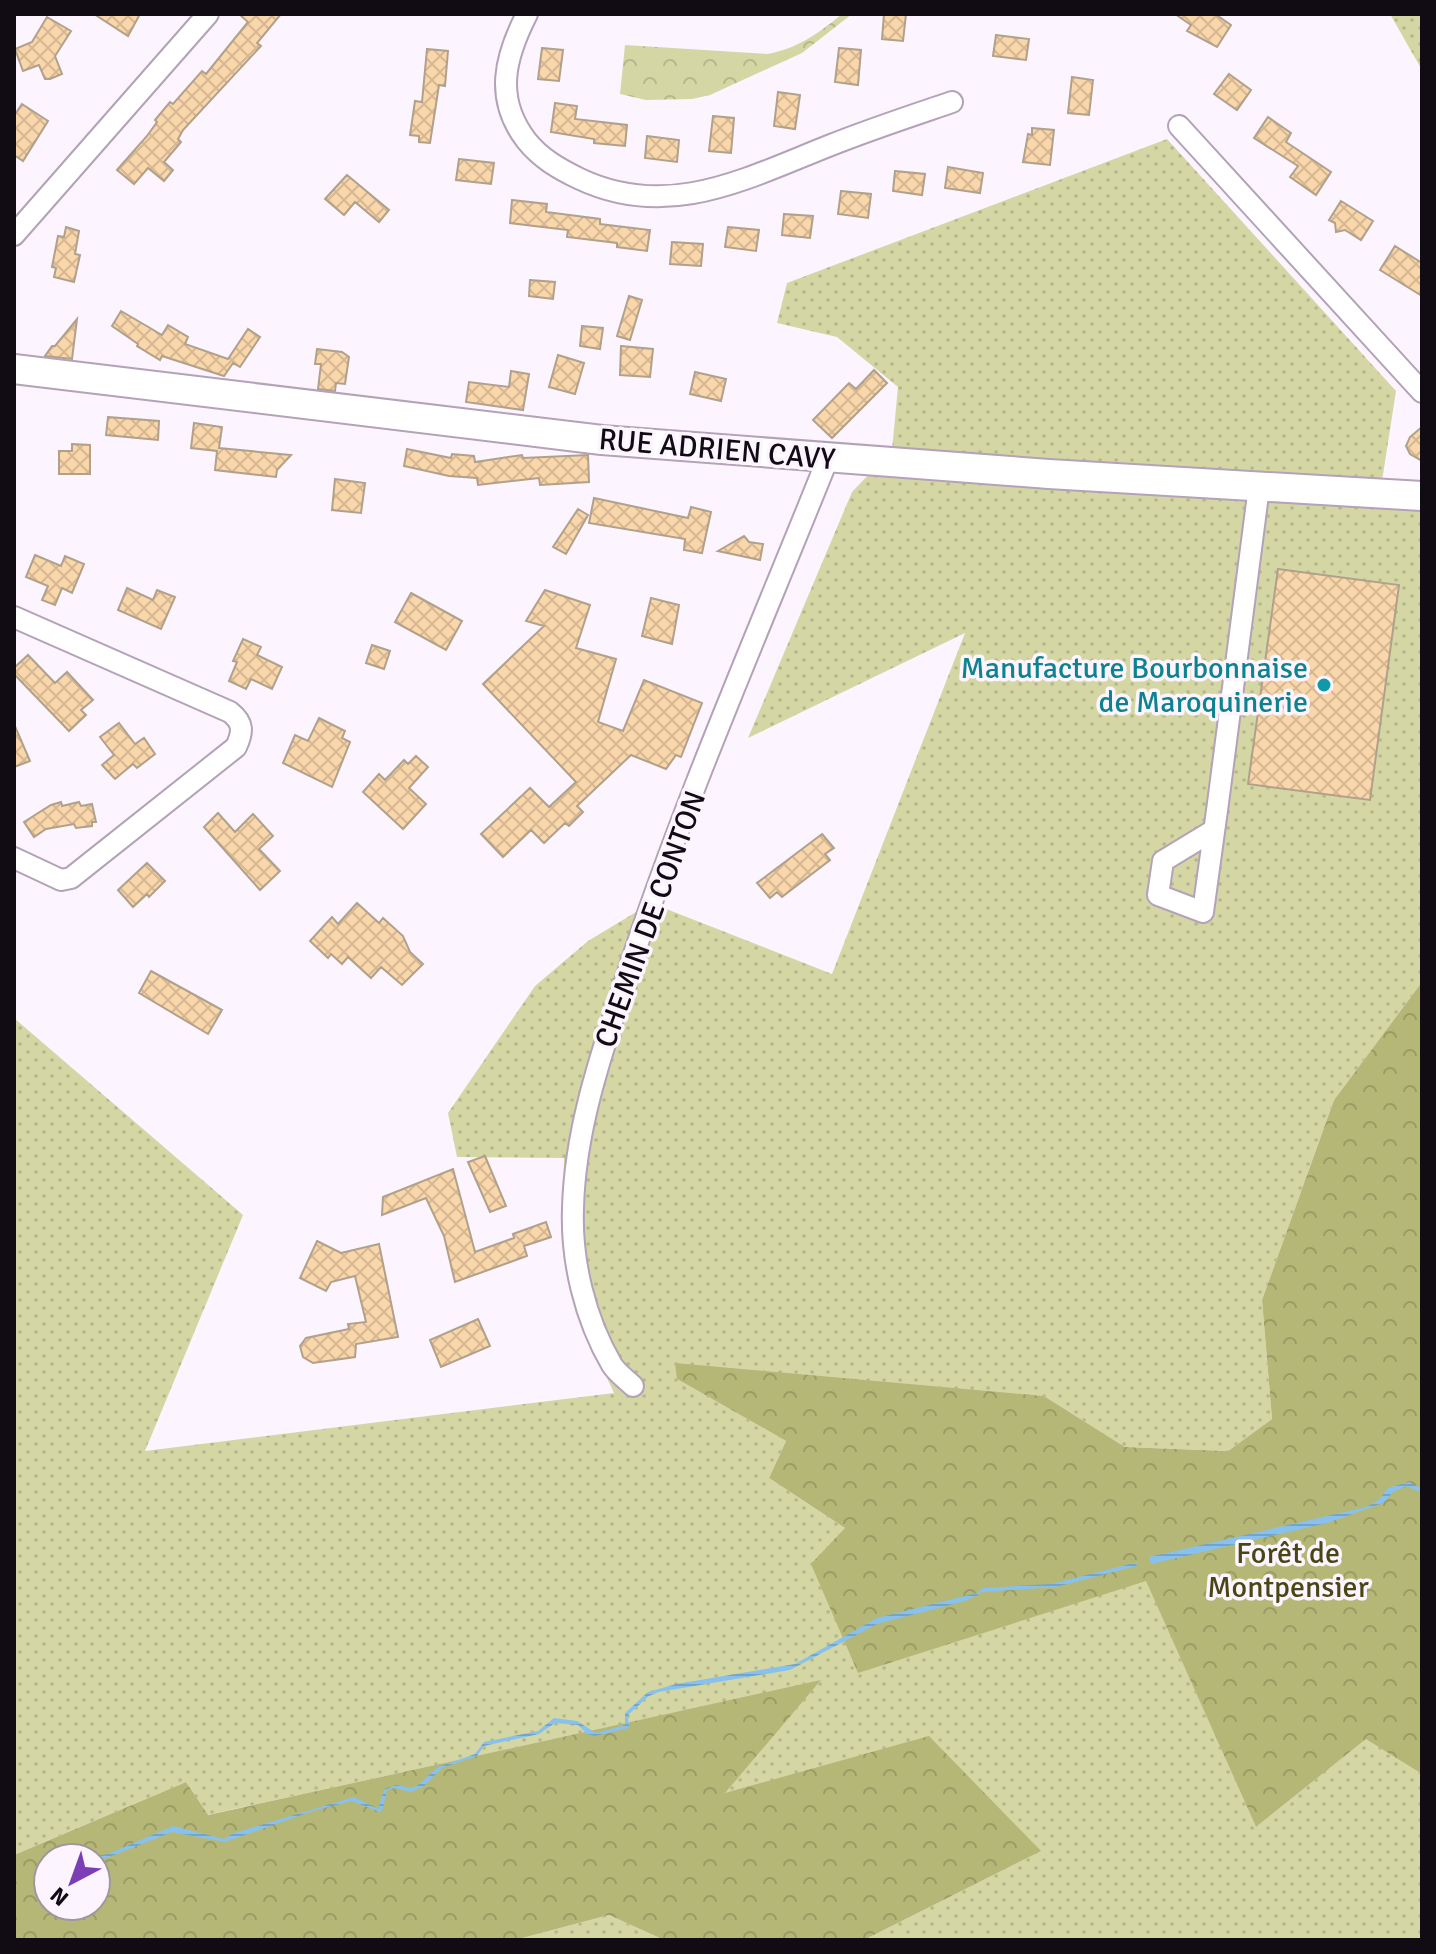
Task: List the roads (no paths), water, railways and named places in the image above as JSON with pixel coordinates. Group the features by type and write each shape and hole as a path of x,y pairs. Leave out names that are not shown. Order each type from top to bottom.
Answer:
{"main road":[{"name":"RUE ADRIEN CAVY","path":"14,369 602,440 828,458 1422,496"}],"street":[{"path":"14,235 208,14"},
{"path":"527,14 509,54 506,89 519,130 549,162 593,185 624,194 686,196 721,188 869,130 952,102"},
{"path":"1179,126 1422,392"},
{"name":"CHEMIN DE CONTON","path":"633,1386 613,1367 588,1310 575,1260 573,1207 581,1134 594,1076 651,903 828,458"},
{"path":"1214,830 1259,487"},
{"path":"14,617 230,712 239,719 242,734 236,747 71,878 61,880 14,858"}],"water":[{"path":"1409,1482 1422,1489 1422,1493 1407,1486 1393,1492 1383,1503 1327,1523 1151,1564 1149,1557 1366,1507 1379,1500 1388,1488"},
{"path":"1138,1562 1136,1566 1056,1587 983,1592 965,1601 877,1624 790,1670 659,1692 649,1696 628,1715 629,1728 595,1736 587,1734 578,1725 555,1723 539,1734 484,1746 477,1756 442,1768 424,1786 411,1792 395,1788 387,1790 380,1812 352,1801 313,1811 225,1842 172,1832 112,1856 112,1852 173,1826 224,1839 234,1833 354,1797 378,1809 384,1790 396,1785 417,1786 438,1767 475,1754 484,1742 538,1731 554,1718 577,1721 596,1733 625,1725 625,1713 648,1692 676,1684 795,1664 877,1618 977,1593 983,1588 1051,1584"}],"place":[{"name":"Manufacture Bourbonnaise de Maroquinerie","path":"1324,685"}],"park label":[{"name":"Forêt de Montpensier","path":"1288,1570"}]}
